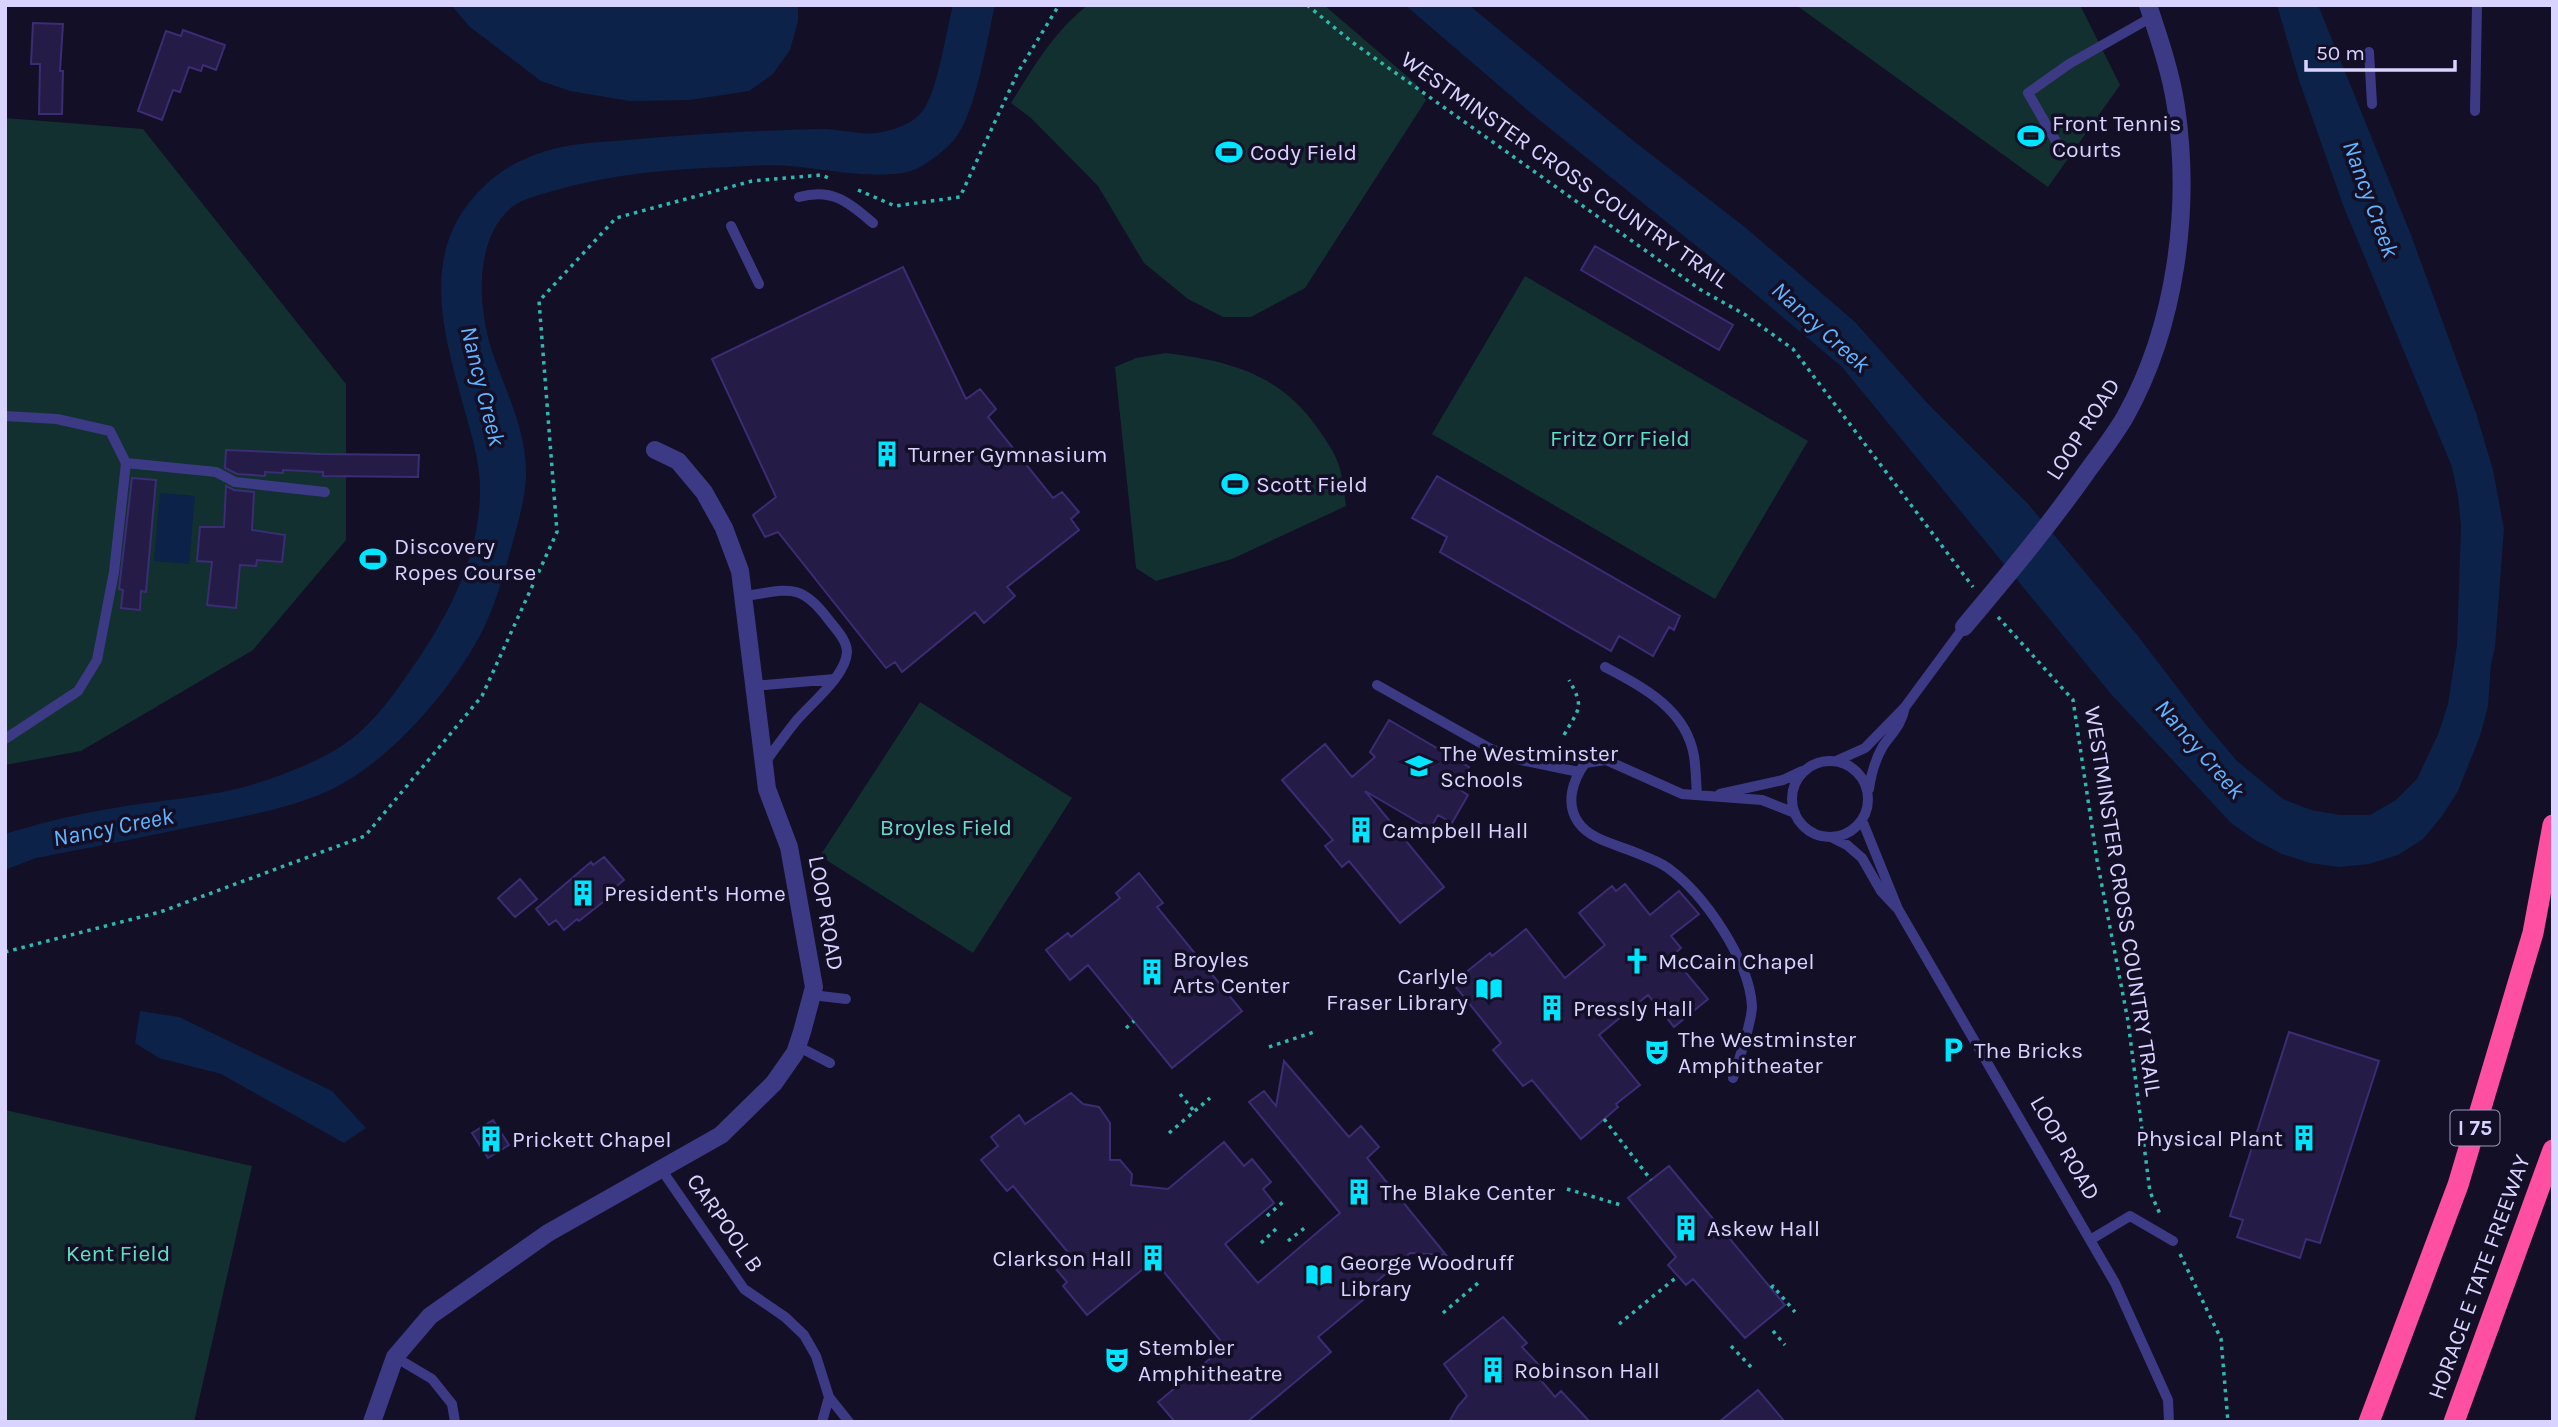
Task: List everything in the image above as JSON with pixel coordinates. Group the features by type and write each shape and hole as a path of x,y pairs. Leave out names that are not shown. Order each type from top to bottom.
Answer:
{"highway":[{"name":"I 75","path":"2369,1422 2458,1185 2533,933 2553,825"},
{"name":"HORACE E TATE FREEWAY","path":"2454,1422 2553,1150"}],"street":[{"name":"LOOP ROAD","path":"1964,627 2069,498 2125,418 2147,373 2161,328 2171,284 2181,205 2181,157 2176,106 2150,11"},
{"name":"LOOP ROAD","path":"372,1422 396,1357 430,1317 548,1233 721,1135 774,1083 797,1046 812,995 814,987 789,847 767,789 740,571 724,528 704,492 678,461 655,450"}],"lane":[{"path":"2475,111 2477,5"},
{"path":"2061,150 2028,93 2150,11"},
{"path":"2369,52 2372,104"},
{"path":"799,197 815,193 842,198 873,223"},
{"path":"731,226 759,284"},
{"path":"5,416 57,419 110,431 126,463 114,572 97,660 78,691 5,739"},
{"path":"126,463 216,472 235,482 325,492"},
{"path":"743,596 794,590 814,600 845,642 847,652 835,680 797,720 763,765"},
{"name":"LOOP ROAD","path":"1836,761 1865,748 1905,707 1964,627"},
{"path":"1605,667 1651,694 1668,708 1685,728 1694,756 1697,795"},
{"path":"753,686 835,680"},
{"path":"1377,685 1491,749 1521,760 1579,772"},
{"name":"LOOP ROAD","path":"1868,792 1872,769 1883,747 1902,722 1905,707"},
{"path":"1734,1079 1752,1007 1741,963 1709,907 1668,868 1596,837 1579,823 1574,810 1574,779 1585,763 1606,760 1682,794 1762,800 1795,813"},
{"path":"1710,796 1783,780 1816,763 1836,761 1857,772 1868,792 1866,811 1854,829 1843,835 1831,836 1809,830 1795,813 1792,801 1794,788 1799,777 1808,768"},
{"name":"LOOP ROAD","path":"1862,820 1898,909 2115,1283 2168,1400 2169,1422"},
{"name":"LOOP ROAD","path":"1831,836 1862,858 1881,891 1898,909"},
{"path":"812,995 846,999"},
{"path":"797,1046 830,1063"},
{"name":"CARPOOL B","path":"661,1169 744,1289 785,1317 804,1335 816,1356 829,1397 849,1422"},
{"path":"2091,1240 2130,1216 2173,1241"},
{"path":"396,1357 432,1379 452,1404 454,1422"},
{"path":"821,1422 829,1397"}],"path":[{"path":"858,191 895,206 960,197 1018,72 1059,5"},
{"name":"WESTMINSTER CROSS COUNTRY TRAIL","path":"1307,5 1352,42 1689,282 1761,325 1793,349 1985,603 2073,700 2097,860 2128,1021 2150,1192 2221,1339 2228,1422"},
{"path":"5,952 160,912 365,836 482,696 557,533 539,302 616,218 752,181 821,175 833,180"},
{"path":"1564,735 1578,709 1580,699 1569,680"},
{"path":"1126,1028 1134,1021"},
{"path":"1269,1047 1317,1031"},
{"path":"1180,1094 1195,1111"},
{"path":"1169,1133 1210,1098"},
{"path":"1604,1119 1651,1180"},
{"path":"1567,1189 1621,1205"},
{"path":"1267,1216 1284,1201"},
{"path":"1288,1241 1307,1226"},
{"path":"1261,1243 1277,1227"},
{"path":"1619,1324 1678,1276"},
{"path":"1443,1313 1478,1283"},
{"path":"1771,1288 1773,1286 1796,1312"},
{"path":"1773,1331 1785,1345"},
{"path":"1731,1346 1753,1369"}],"green space":[{"name":"Cody Field","path":"1088,5 1324,5 1415,83 1426,100 1305,288 1251,317 1223,317 1188,299 1144,263 1098,186 1031,118 1011,103 1054,38"},
{"name":"Front Tennis Courts","path":"1796,5 2080,5 2120,85 2048,187"},
{"path":"5,118 143,129 346,384 346,540 253,650 81,751 5,765"},
{"name":"Fritz Orr Field","path":"1525,276 1808,441 1715,599 1432,434"},
{"name":"Scott Field","path":"1166,353 1233,366 1271,383 1288,395 1322,434 1334,455 1341,473 1346,506 1232,559 1156,581 1136,568 1115,367 1136,358"},
{"name":"Broyles Field","path":"920,702 1072,798 973,953 820,856"},
{"name":"Kent Field","path":"5,1110 252,1166 194,1422 5,1422"}],"water":[{"path":"451,5 798,5 798,21 790,50 773,74 749,91 690,100 630,101 570,91 541,81 470,27"},
{"name":"Nancy Creek","path":"953,5 995,5 975,95 962,128 946,148 916,169 903,173 872,175 767,165 641,173 577,184 522,201 500,220 485,254 482,273 483,313 491,348 523,442 526,476 523,503 500,585 480,636 445,689 410,730 349,780 295,803 243,817 36,858 5,870 5,834 90,812 240,788 278,776 317,759 340,747 364,728 404,680 444,617 463,577 479,513 479,471 449,352 441,290 443,261 452,232 468,205 492,179 532,156 580,144 777,130 823,129 870,133 897,128 915,119 929,100"},
{"name":"Nancy Creek","path":"1405,5 1469,5 1631,139 1746,228 1855,322 1928,404 2029,505 2237,761 2283,799 2311,810 2340,815 2370,815 2396,800 2417,779 2439,732 2448,704 2457,645 2461,526 2452,467 2343,205 2299,80 2277,5 2318,5 2411,235 2476,413 2493,470 2504,529 2488,706 2480,736 2458,791 2442,816 2423,839 2398,855 2369,864 2340,867 2310,863 2282,854 2231,823 2111,694 1842,367 1532,114"},
{"path":"160,493 195,496 189,564 154,561"},
{"path":"140,1011 179,1017 332,1091 366,1128 344,1143 221,1074 159,1058 135,1043"}],"building":[{"path":"33,23 63,24 60,71 63,71 62,114 39,114 40,64 31,64"},
{"path":"183,30 225,45 216,70 203,65 201,71 189,67 180,92 173,90 162,120 138,111 166,31 181,36"},
{"path":"1595,246 1733,325 1719,350 1581,270"},
{"name":"Turner Gymnasium","path":"903,267 966,399 980,389 996,409 988,417 1053,498 1062,492 1079,512 1071,519 1079,530 1007,587 1015,596 984,623 975,612 902,672 895,662 886,668 778,532 765,537 753,515 776,497 712,359"},
{"path":"226,450 419,455 418,477 323,476 323,472 283,470 283,473 265,472 265,476 237,474 225,468"},
{"path":"1437,476 1680,616 1674,630 1669,627 1653,656 1619,636 1611,651 1440,552 1447,537 1412,518"},
{"path":"132,478 156,480 146,592 141,591 140,610 121,608 123,590 119,589"},
{"path":"226,486 234,490 254,492 252,530 285,535 282,562 257,560 256,566 240,565 236,608 207,605 212,562 197,561 200,527 224,527"},
{"path":"1389,720 1469,767 1457,788 1468,795 1452,823 1438,815 1430,829 1365,791 1444,887 1400,923 1349,861 1342,867 1325,846 1333,840 1282,780 1325,744 1352,777 1375,757 1370,752"},
{"name":"President's Home","path":"604,857 624,880 610,892 613,894 564,930 556,920 549,925 536,909 591,862 593,865"},
{"name":"Broyles Arts Center","path":"1139,873 1163,903 1157,907 1242,1011 1172,1068 1088,965 1070,980 1046,950 1068,933 1071,937 1120,898 1116,893"},
{"path":"520,879 537,899 515,917 498,898"},
{"name":"Pressly Hall","path":"1625,884 1650,915 1679,891 1699,914 1671,936 1681,948 1672,956 1708,999 1674,1027 1648,995 1599,1035 1640,1085 1616,1104 1618,1107 1581,1139 1532,1080 1523,1086 1493,1050 1501,1043 1454,982 1526,929 1565,978 1605,945 1579,913 1612,886 1616,891"},
{"name":"Physical Plant","path":"2289,1032 2379,1061 2320,1243 2306,1239 2300,1258 2237,1237 2243,1220 2230,1216"},
{"name":"Clarkson Hall","path":"1284,1061 1349,1137 1361,1126 1379,1147 1367,1158 1446,1255 1410,1253 1361,1295 1364,1299 1318,1337 1331,1352 1247,1422 1175,1422 1158,1402 1225,1346 1154,1260 1087,1315 1063,1286 1067,1282 1056,1269 1071,1256 1013,1186 1007,1191 981,1160 998,1146 991,1137 1019,1115 1025,1124 1071,1093 1083,1104 1099,1107 1110,1123 1110,1160 1120,1160 1132,1174 1131,1185 1168,1189 1224,1142 1244,1166 1252,1159 1271,1182 1263,1189 1274,1203 1225,1244 1258,1283 1340,1213 1249,1102 1264,1091 1276,1106"},
{"name":"Prickett Chapel","path":"493,1120 509,1145 488,1158 472,1133"},
{"name":"Askew Hall","path":"1669,1166 1785,1305 1745,1338 1693,1279 1686,1285 1668,1265 1676,1257 1628,1198"},
{"name":"Robinson Hall","path":"1503,1317 1527,1343 1522,1347 1541,1367 1534,1372 1555,1397 1561,1391 1590,1422 1449,1422 1467,1396 1444,1364"},
{"path":"1758,1390 1785,1422 1719,1422"}],"place":[{"name":"Front Tennis Courts","path":"2031,136"},
{"name":"Cody Field","path":"1229,152"},
{"name":"Turner Gymnasium","path":"887,454"},
{"name":"Scott Field","path":"1235,484"},
{"name":"Discovery Ropes Course","path":"373,559"},
{"name":"The Westminster Schools","path":"1419,766"},
{"name":"Campbell Hall","path":"1361,830"},
{"name":"President's Home","path":"583,893"},
{"name":"McCain Chapel","path":"1637,961"},
{"name":"Broyles Arts Center","path":"1152,972"},
{"name":"Carlyle Fraser Library","path":"1489,989"},
{"name":"Pressly Hall","path":"1552,1008"},
{"name":"The Bricks","path":"1953,1050"},
{"name":"The Westminster Amphitheater","path":"1657,1052"},
{"name":"Physical Plant","path":"2304,1138"},
{"name":"Prickett Chapel","path":"491,1139"},
{"name":"The Blake Center","path":"1359,1192"},
{"name":"Askew Hall","path":"1686,1228"},
{"name":"Clarkson Hall","path":"1153,1258"},
{"name":"George Woodruff Library","path":"1319,1275"},
{"name":"Stembler Amphitheatre","path":"1117,1360"},
{"name":"Robinson Hall","path":"1493,1370"}]}
